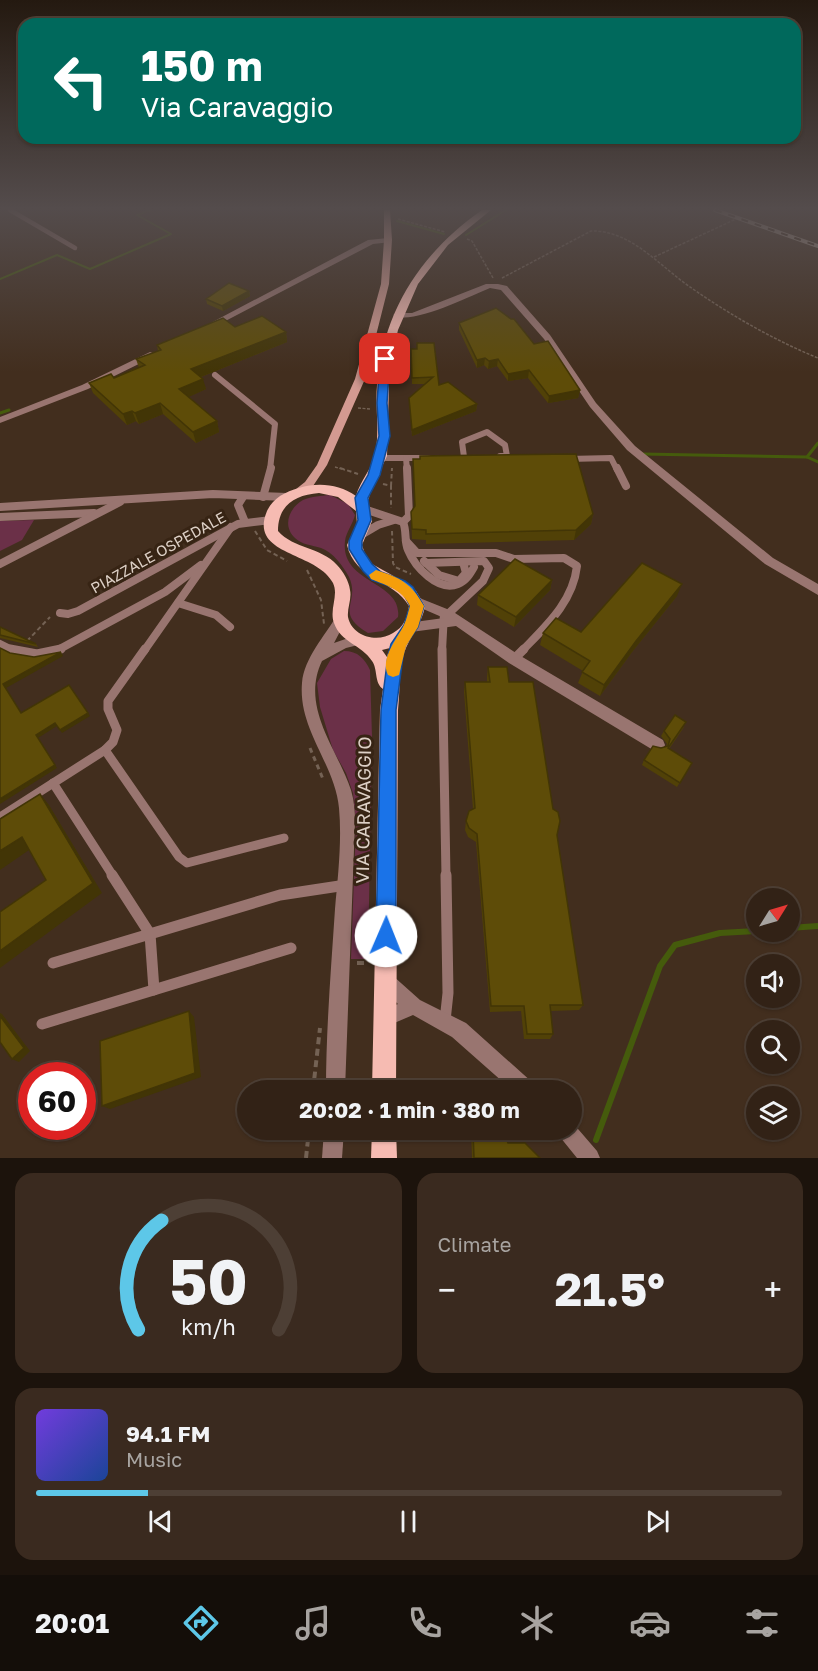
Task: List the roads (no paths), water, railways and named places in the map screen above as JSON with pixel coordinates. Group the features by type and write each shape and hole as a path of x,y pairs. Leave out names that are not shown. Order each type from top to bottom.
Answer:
{"main road":[{"path":"361,508 363,493 374,475 385,436 382,403 385,359 397,315 417,276 426,264"},
{"path":"330,490 357,483 380,459"},
{"path":"341,618 343,590 333,571 315,555 293,550 282,544 271,532 271,520 276,507 291,495 310,489 330,490 344,494 361,508 364,513 364,524 355,543 355,549 367,568 376,576 400,585 412,597"},
{"name":"VIA CARAVAGGIO","path":"384,1080 388,710 395,656 417,606 412,597"},
{"name":"VIA CARAVAGGIO","path":"341,618 345,629 378,655 383,664 388,710"},
{"path":"361,642 386,643 407,630"},
{"path":"384,1140 384,1158"}],"street":[{"path":"196,332 328,264"},
{"path":"291,495 312,481 322,465 360,379 385,284 386,264"},
{"path":"397,315 413,315 489,286 504,288 547,337 592,405 631,448 770,561 818,591"},
{"path":"0,420 85,387 157,351"},
{"path":"322,465 322,482 330,490"},
{"path":"412,597 658,745"},
{"path":"336,1080 347,806 338,778 316,731 309,698 310,674 341,618"},
{"path":"407,630 448,618"},
{"path":"317,660 342,644 361,642"},
{"path":"385,980 414,1006 468,1038 515,1080"},
{"path":"384,1018 414,1006"},
{"path":"332,1158 333,1140"},
{"path":"575,1140 590,1158"}],"lane":[{"path":"215,375 276,424 272,464 263,497"},
{"path":"464,457 462,442 488,432 505,445 507,456"},
{"path":"497,456 517,458"},
{"path":"454,457 475,457"},
{"path":"403,522 409,516 405,458"},
{"path":"380,459 432,458"},
{"path":"558,459 611,458 626,486"},
{"name":"PIAZZALE OSPEDALE","path":"0,507 213,494 225,491 243,497 291,495"},
{"path":"243,497 238,505 245,522"},
{"name":"PIAZZALE OSPEDALE","path":"0,564 123,500"},
{"path":"361,508 403,522 406,527 408,550 429,578 452,586 467,580 474,567"},
{"path":"0,517 98,513"},
{"name":"PIAZZALE OSPEDALE","path":"58,612 68,614 78,611 231,527 245,522 271,520"},
{"path":"355,543 367,530 394,520"},
{"path":"0,817 105,750 116,740 117,729 107,708 108,702 231,527"},
{"path":"406,541 417,553 496,553 514,559 564,558 577,566 577,574 570,595 514,659"},
{"path":"408,550 443,579 459,580 466,573 463,562"},
{"path":"0,644 15,653 35,655 60,649 165,592 211,556"},
{"path":"426,563 467,559 484,561 489,568 483,581 448,618 448,993 445,1023"},
{"path":"165,592 176,594 179,602"},
{"path":"179,602 216,615 230,627"},
{"path":"105,750 179,857 187,863 284,838"},
{"path":"53,783 150,934 154,990"},
{"path":"53,963 279,895 345,885"},
{"path":"42,1024 291,948"}],"waterway":[{"path":"0,279 36,264"},
{"path":"78,264 90,269 101,264"},
{"path":"0,413 9,410"},
{"path":"807,457 818,443"},
{"path":"642,454 807,457"},
{"path":"807,457 818,462"},
{"path":"800,927 818,926"},
{"path":"596,1140 660,966 675,945 720,933 746,932"}]}
